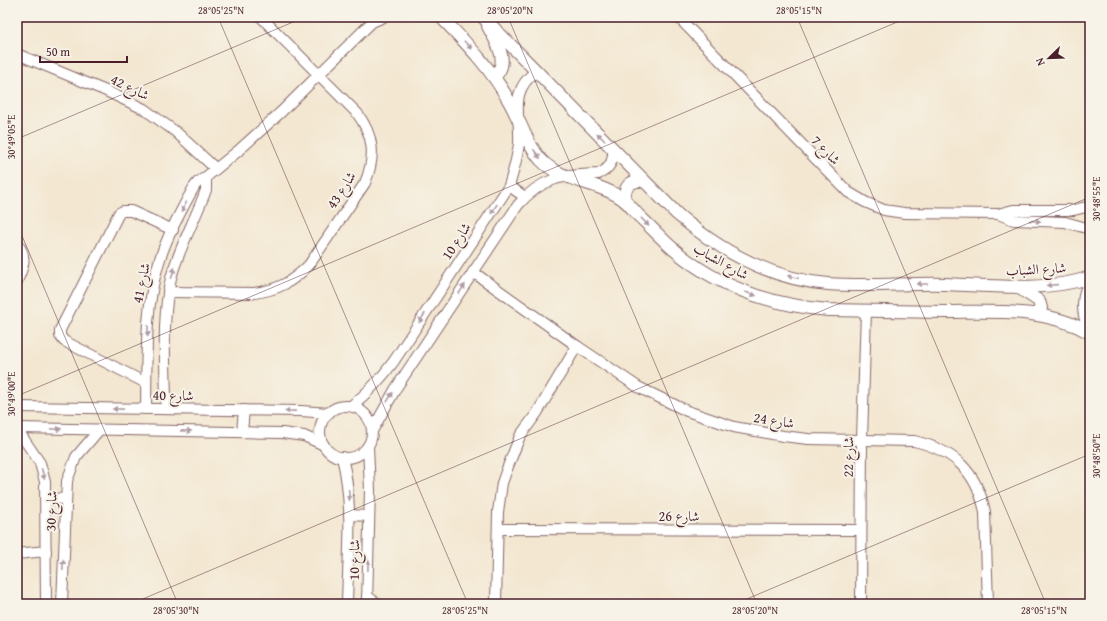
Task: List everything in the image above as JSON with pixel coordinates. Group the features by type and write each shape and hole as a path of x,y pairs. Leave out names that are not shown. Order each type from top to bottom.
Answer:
{"street":[{"name":"شارع 43","path":"168,292 254,293 267,291 290,282 309,265 365,182 369,172 372,161 371,140 363,121 357,113 261,17"},
{"name":"شارع 41","path":"146,409 151,294 159,262 194,187 198,182 216,170 259,132 319,75 373,20 384,17"},
{"name":"شارع الشباب","path":"441,17 478,55 494,77 518,118 530,144 540,159 556,172 606,191 625,201 684,259 740,290 771,301 828,310 1034,314 1071,323 1090,333"},
{"name":"شارع 7","path":"678,17 848,192 865,202 884,210 904,213 998,214 1013,210 1074,210 1090,206"},
{"name":"شارع الشباب","path":"484,18 677,214 696,231 740,258 780,274 829,284 1016,286 1065,284 1090,277"},
{"path":"484,18 503,60 501,69 494,77"},
{"name":"شارع 42","path":"17,54 106,91 144,109 176,132 216,170"},
{"name":"شارع 10","path":"351,406 372,388 386,372 509,186 517,159 518,118 516,104 520,90 529,76 536,71"},
{"path":"17,429 293,434 304,436 324,445 335,455 350,457 357,455 368,446 372,431 400,381 518,205 543,183 565,176 602,173 613,159 612,149"},
{"name":"شارع 41","path":"166,409 165,326 168,292 175,264 206,190 206,177"},
{"path":"625,201 624,191 630,183 644,180"},
{"path":"509,186 526,197"},
{"path":"146,383 64,341 60,336 60,330 119,213 123,211 131,211 173,230"},
{"name":"شارع 7","path":"998,214 1014,220 1065,222 1090,229"},
{"path":"17,244 24,258 24,265 17,281"},
{"name":"شارع 24","path":"473,272 577,346 638,387 681,408 710,419 758,432 808,439 914,441 929,444 942,450 954,458 969,473 983,500 985,512 988,604"},
{"path":"1090,282 1084,299 1084,312 1090,329"},
{"path":"1016,286 1040,301 1040,308 1037,313 1034,314"},
{"name":"شارع 22","path":"861,604 862,440 866,311"},
{"path":"496,604 498,529 502,483 520,436 537,413 577,346"},
{"path":"386,372 400,381"},
{"path":"324,445 322,438 322,425 329,413 335,408 351,406 359,409 366,415 372,431"},
{"name":"شارع 40","path":"17,407 244,410 329,413"},
{"path":"242,432 244,410"},
{"name":"شارع 30","path":"17,429 40,463 46,482 46,604"},
{"name":"شارع 30","path":"62,604 65,499 67,481 72,464 82,449 99,430"},
{"name":"شارع 10","path":"367,600 370,475 368,446"},
{"name":"شارع 10","path":"342,457 348,491 349,515 347,604"},
{"path":"46,498 65,499"},
{"path":"349,515 369,516"},
{"name":"شارع 26","path":"498,529 861,530"},
{"path":"17,554 46,551"},
{"path":"367,600 378,604"}]}
